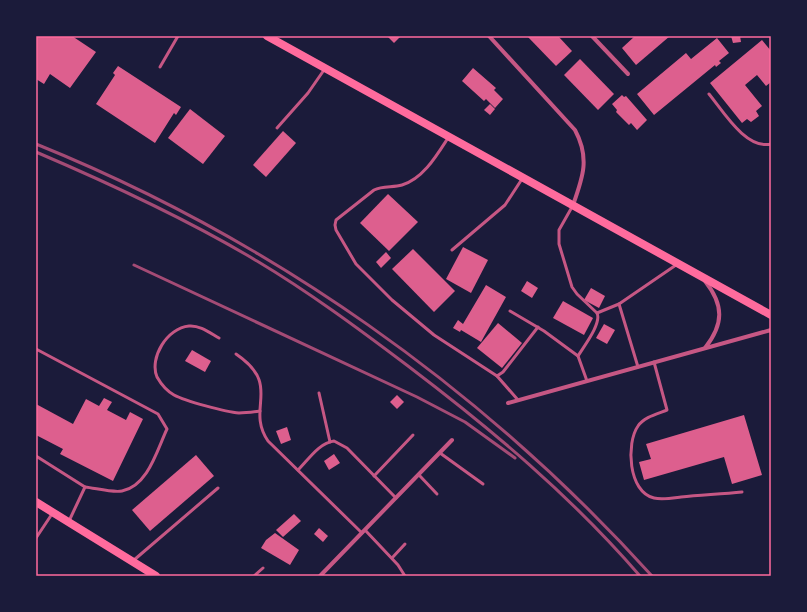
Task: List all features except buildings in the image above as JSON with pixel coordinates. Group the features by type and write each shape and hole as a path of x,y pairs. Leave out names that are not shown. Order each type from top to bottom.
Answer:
{"main road":[{"path":"267,36 448,138 573,205 771,315"},
{"path":"36,502 156,576"}],"street":[{"path":"489,36 575,130 579,138 582,145 584,167 573,205"},
{"path":"592,36 628,74"},
{"path":"596,40 600,36"},
{"path":"704,279 718,302 720,316 712,339 704,348"},
{"path":"508,403 771,330"},
{"path":"320,576 452,440"}],"lane":[{"path":"160,67 178,36"},
{"path":"277,128 308,93 326,68"},
{"path":"709,94 750,142 762,146 771,144"},
{"path":"448,138 432,162 412,180 401,186 382,187 374,190 336,220 335,227 356,264 392,300 434,335 496,376 518,400"},
{"path":"452,250 505,205 523,178"},
{"path":"573,205 559,230 559,244 572,287 576,294 597,313 599,317 597,324 578,356"},
{"path":"597,313 619,304 678,264"},
{"path":"619,304 638,367"},
{"path":"510,311 538,327 578,356 587,381"},
{"path":"219,338 195,327 182,328 174,332 159,351 155,366 158,378 164,387 175,396 193,402 237,413 260,411"},
{"path":"496,376 503,372 538,327"},
{"path":"36,349 158,414 167,429 143,479 121,492 85,487 36,456"},
{"path":"236,354 249,364 260,381 262,389 260,421 265,437 273,447 392,558 402,569 404,576"},
{"path":"654,362 667,410 645,419 639,424 634,432 631,467 638,486 646,495 661,498 742,492"},
{"path":"319,393 330,442"},
{"path":"374,476 413,435"},
{"path":"298,470 320,447 334,441 343,445 396,498"},
{"path":"440,453 483,484"},
{"path":"419,475 437,494"},
{"path":"68,522 85,487"},
{"path":"133,562 218,488"},
{"path":"36,538 53,512"},
{"path":"392,558 405,544"},
{"path":"254,576 263,568"}],"railway":[{"path":"36,144 123,182 207,225 289,273 368,325 444,382 517,443 586,507 652,576"},
{"path":"36,152 120,189 176,216 296,285 334,311 390,352 500,439 586,518 640,576"},
{"path":"134,265 417,397 465,422 515,458"}]}
